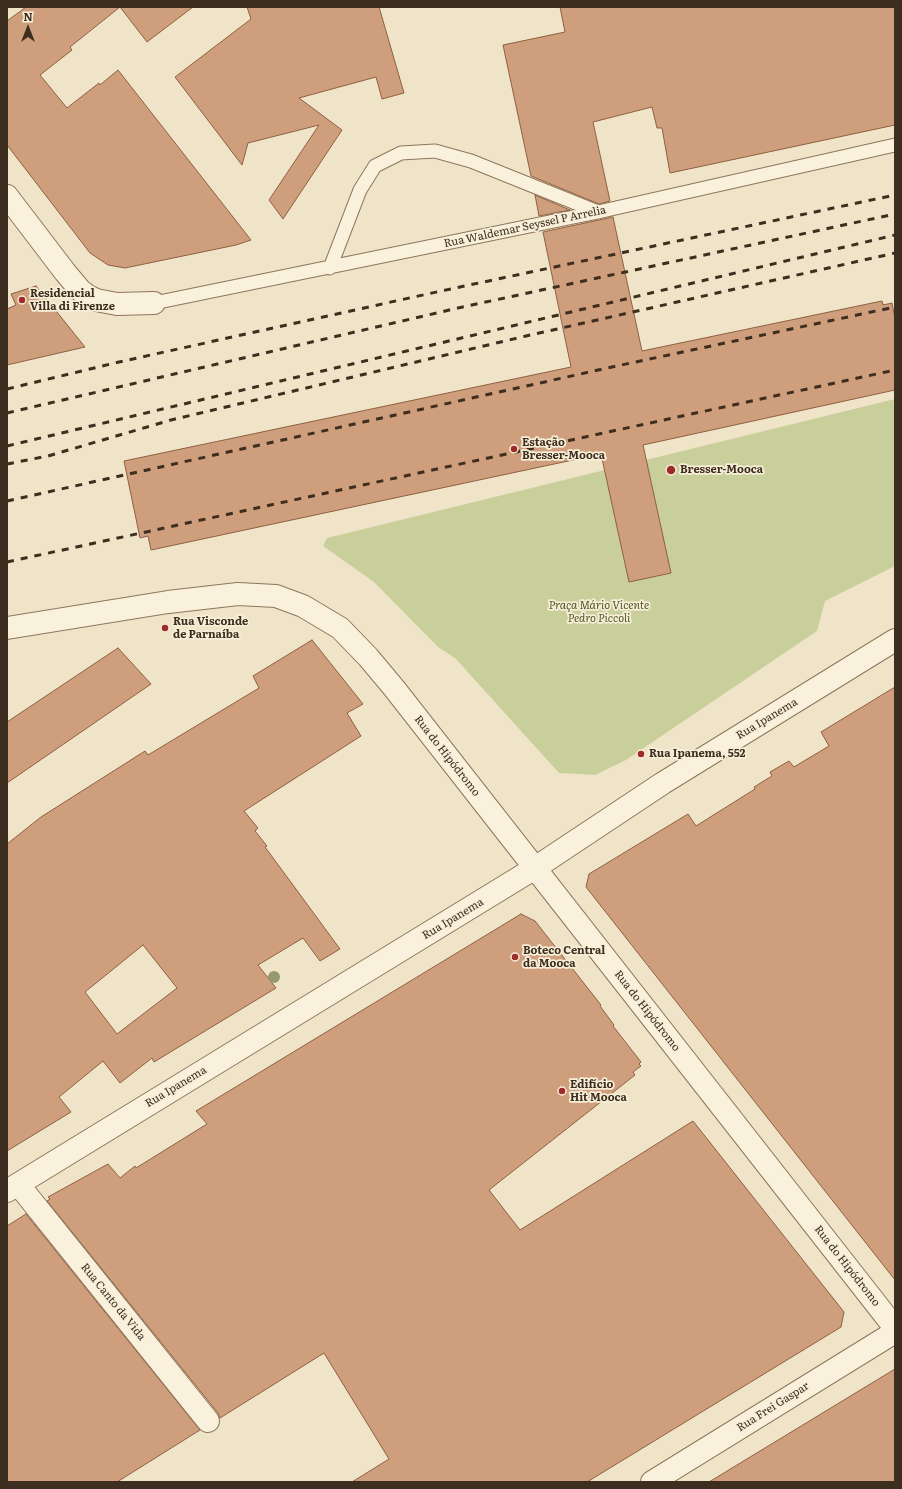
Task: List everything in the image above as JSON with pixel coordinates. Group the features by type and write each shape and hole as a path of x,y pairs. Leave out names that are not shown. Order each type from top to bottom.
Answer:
{"street":[{"path":"7,196 65,272 80,290 88,296 96,300 117,304 154,304"},
{"name":"Rua do Hipódromo","path":"7,628 168,602 238,594 276,596 303,606 340,628 368,657 895,1328"},
{"name":"Rua Ipanema","path":"13,1187 535,868 663,783 895,640"},
{"name":"Rua Canto da Vida","path":"13,1187 208,1421"},
{"name":"Rua Frei Gaspar","path":"652,1482 682,1474 895,1332"}],"lane":[{"name":"Rua Waldemar Seyssel P Arrelia","path":"154,304 598,212 895,145"},
{"path":"330,268 360,190 375,166 401,153 435,151 471,161 598,212"}],"green space":[{"name":"Praça Mário Vicente Pedro Piccoli","path":"895,399 895,566 825,601 817,631 626,760 595,775 559,773 455,658 438,647 374,582 323,546 327,538"}],"building":[{"path":"26,7 120,7 70,47 72,50 40,75 67,108 99,83 100,85 118,70 251,240 236,245 125,268 108,265 90,253 7,145 7,21"},
{"path":"120,7 193,7 147,42"},
{"path":"247,7 379,7 404,93 382,99 376,77 299,98 342,130 283,219 269,200 319,125 248,143 242,165 175,77 251,19"},
{"path":"560,7 895,7 895,125 670,173 662,128 657,128 652,107 593,122 610,201 599,204 531,176 503,45 565,32"},
{"path":"535,195 570,210 539,216"},
{"path":"613,217 642,351 882,301 883,305 892,303 895,319 895,390 643,445 671,573 629,582 601,454 151,550 148,536 140,538 124,461 571,367 543,232"},
{"path":"36,286 85,347 7,365 7,309 16,305 11,294"},
{"path":"312,640 363,704 347,713 361,736 244,811 258,828 255,831 267,846 265,847 340,949 320,961 303,938 258,965 276,988 154,1062 152,1058 120,1083 103,1061 59,1097 71,1112 7,1151 7,844 41,817 145,751 148,755 259,688 253,676","holes":["143,945 177,988 117,1034 85,992"]},
{"path":"118,648 151,684 7,783 7,722"},
{"path":"895,687 895,1280 586,887 589,874 688,814 696,826 755,789 754,787 772,776 770,772 789,761 794,767 829,746 821,732"},
{"path":"521,914 535,921 601,1005 600,1006 614,1025 613,1026 641,1062 639,1064 641,1066 633,1072 635,1075 489,1190 520,1230 693,1121 844,1312 841,1327 587,1482 352,1482 389,1459 324,1353 220,1418 218,1413 47,1201 50,1199 48,1197 108,1164 120,1178 135,1166 136,1168 207,1124 196,1111"},
{"path":"26,1214 200,1430 117,1482 7,1482 7,1226"},
{"path":"895,1369 895,1482 709,1482 839,1403"}],"railway":[{"path":"7,389 119,362 441,291 895,195"},
{"path":"7,413 458,308 895,214"},
{"path":"7,446 895,235"},
{"path":"7,464 48,456 171,420 526,336 895,253"},
{"path":"7,501 612,367 895,307"},
{"path":"7,562 895,370"}],"place":[{"name":"Residencial Villa di Firenze","path":"22,300"},
{"name":"Estação Bresser-Mooca","path":"514,449"},
{"name":"Bresser-Mooca","path":"671,470"},
{"name":"Rua Visconde de Parnaíba","path":"165,628"},
{"name":"Rua Ipanema, 552","path":"641,754"},
{"name":"Boteco Central da Mooca","path":"515,957"},
{"name":"Edifício Hit Mooca","path":"562,1091"}]}
